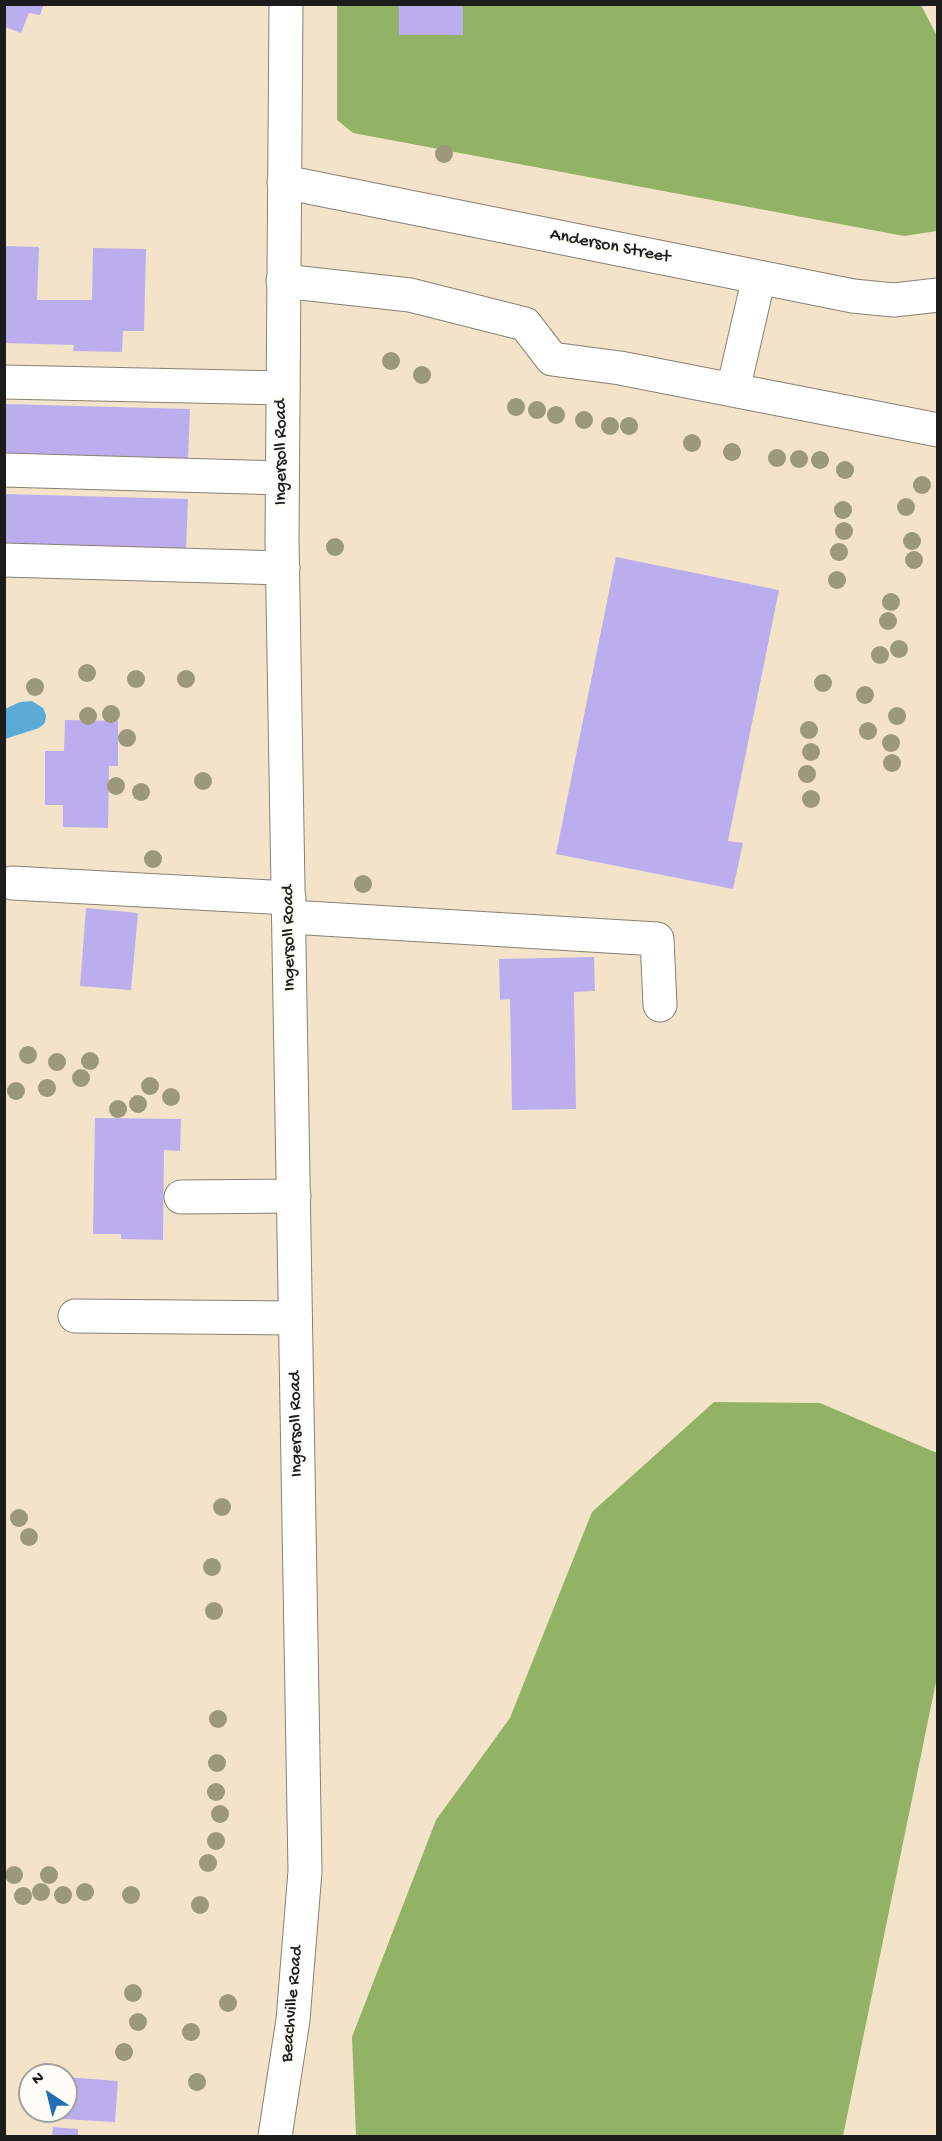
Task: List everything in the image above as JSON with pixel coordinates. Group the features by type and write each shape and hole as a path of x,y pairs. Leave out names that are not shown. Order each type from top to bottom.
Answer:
{"main road":[{"name":"Ingersoll Road","path":"286,4 282,478 305,1871"},
{"name":"Anderson Street","path":"284,182 853,296 894,300 938,295"},
{"path":"733,390 759,277"},
{"path":"283,281 410,295 525,324 552,359 620,368 938,430"},
{"path":"4,382 283,388"},
{"path":"4,470 282,478"},
{"path":"4,560 283,568"},
{"path":"12,883 657,939 660,1005"},
{"path":"181,1197 294,1196"},
{"path":"75,1316 295,1318"},
{"name":"Beachville Road","path":"275,2136 293,2020 305,1871"}],"green space":[{"path":"337,5 921,5 937,36 937,231 904,236 353,133 337,120"},
{"path":"714,1402 820,1403 937,1453 937,1677 843,2136 356,2136 352,2037 436,1820 510,1718 592,1512"}],"water":[{"path":"32,701 43,708 46,715 45,723 39,728 5,739 5,709 20,702"}],"building":[{"path":"5,4 44,4 40,15 29,13 21,33 5,27"},
{"path":"399,4 463,4 463,35 399,35"},
{"path":"4,246 39,247 37,300 92,300 93,248 146,249 144,331 123,331 122,352 73,351 74,345 4,343"},
{"path":"4,404 190,409 188,459 4,454"},
{"path":"4,494 188,499 186,550 4,545"},
{"path":"616,557 779,590 728,841 743,843 733,889 556,854"},
{"path":"65,720 118,721 118,766 109,766 108,828 63,827 63,805 45,805 45,751 64,751"},
{"path":"86,908 138,913 131,990 80,986"},
{"path":"594,957 595,991 574,992 576,1109 512,1110 510,999 500,1000 499,959"},
{"path":"95,1118 181,1119 180,1151 164,1150 163,1240 121,1239 121,1234 93,1234"},
{"path":"78,2078 118,2081 115,2122 78,2120"},
{"path":"53,2127 78,2129 78,2136 52,2136"}]}
